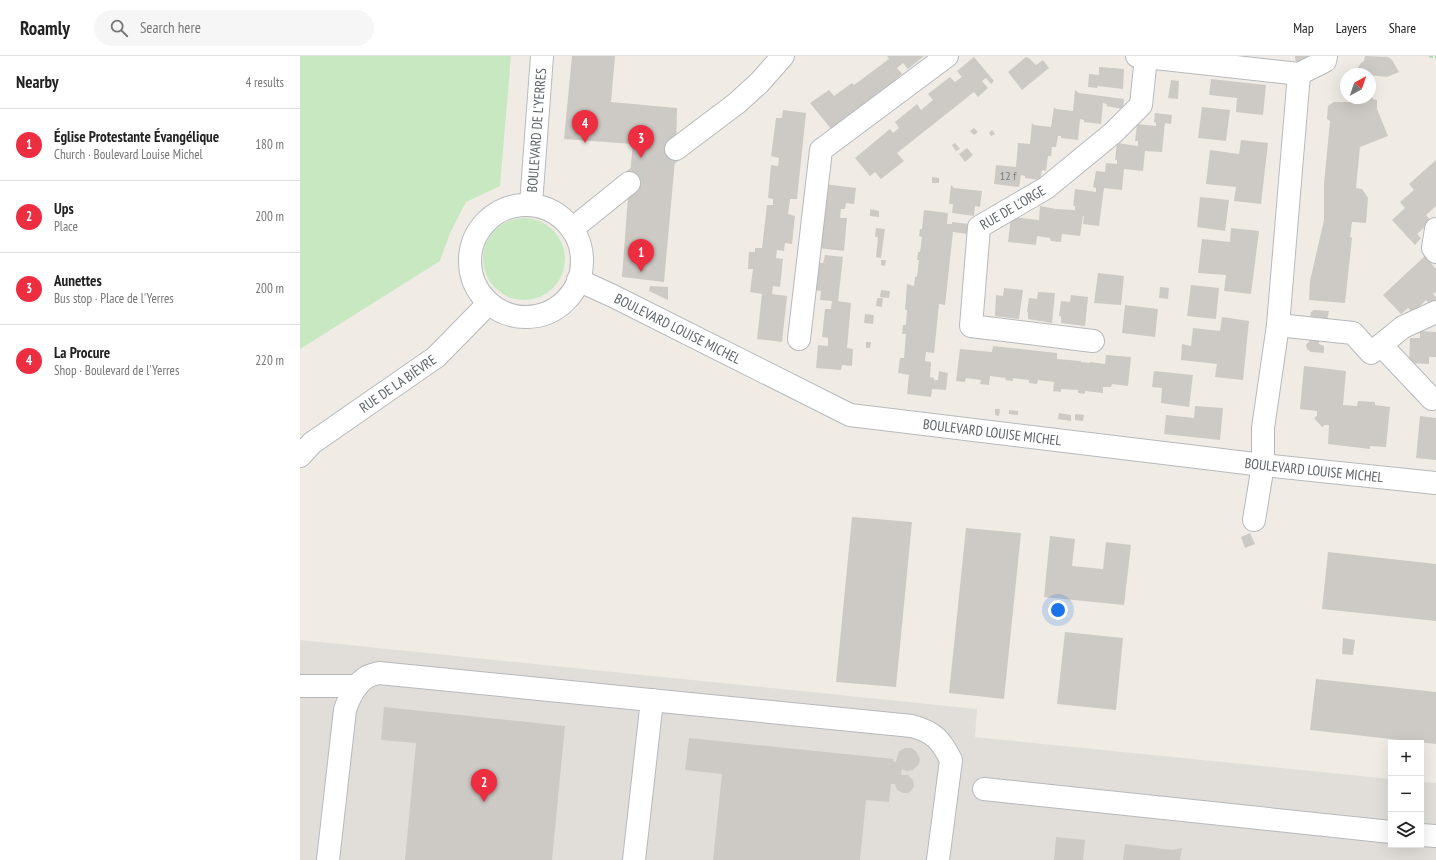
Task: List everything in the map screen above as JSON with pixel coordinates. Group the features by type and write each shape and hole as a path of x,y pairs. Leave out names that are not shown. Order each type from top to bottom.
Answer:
{"street":[{"name":"BOULEVARD DE L'YERRES","path":"531,204 542,56"},
{"path":"676,149 737,103 759,83 783,56"},
{"path":"799,339 821,150 947,56"},
{"path":"1276,56 1299,74"},
{"path":"1299,74 1325,61 1326,56"},
{"name":"RUE DE L'ORGE","path":"1093,341 970,326 979,227 1046,188 1112,133 1142,105 1141,57 1299,74"},
{"path":"1254,520 1263,465 1263,428 1278,326 1299,74"},
{"path":"572,229 629,183"},
{"path":"531,204 547,208 552,211 561,217 572,229 580,245 582,263 578,280 571,295 559,306 544,314 528,317 511,315 496,308 482,296 472,279 469,261 472,242 481,226 495,213 512,206 531,204"},
{"path":"1436,229 1434,248 1436,252"},
{"name":"BOULEVARD LOUISE MICHEL","path":"578,280 613,296 850,415 1263,465 1436,483"},
{"name":"RUE DE LA BIÈVRE","path":"300,456 312,443 436,357 489,302"},
{"path":"1278,326 1353,333 1371,353 1403,327 1436,312"},
{"path":"1382,345 1432,399"},
{"path":"328,860 345,710 350,697 357,686 367,676 379,673 912,726 924,730 936,736 945,748 951,760 938,860"},
{"path":"300,686 357,686"},
{"path":"634,860 652,700"},
{"path":"984,789 1388,832"},
{"path":"1424,835 1436,836"}],"path":[{"path":"1429,56 1436,57"}],"shaded area":[{"path":"300,640 977,709 975,737 1388,779 1388,848 1424,848 1424,782 1436,783 1436,860 300,860"}],"green space":[{"path":"300,56 511,56 500,186 466,202 450,233 440,261 300,349"},
{"path":"516,218 532,218 547,224 559,236 565,251 565,267 559,282 547,294 532,300 516,300 501,294 489,282 483,267 483,251 489,236 501,224"}],"building":[{"path":"572,56 615,56 611,102 677,108 676,149 664,282 622,277 633,144 564,139"},
{"path":"887,56 924,56 908,69 903,63 897,68 902,74 896,79 900,84 878,102 874,96 832,130 810,103 829,90 834,96 852,83 854,85 889,59"},
{"path":"1295,56 1308,56 1308,59 1297,63"},
{"path":"1365,56 1388,57 1392,60 1399,72 1387,77 1376,76 1376,68 1358,68 1364,61"},
{"path":"974,57 994,81 991,84 986,78 982,81 988,88 978,97 974,92 897,153 904,161 881,179 875,172 870,176 855,158 890,129 893,133 899,128 895,122 917,104 921,110 933,100 928,94 950,77 955,82 962,77 957,71"},
{"path":"1026,57 1036,65 1043,60 1049,68 1022,90 1008,72"},
{"path":"1099,67 1124,69 1123,89 1098,86 1097,88 1088,87 1089,74 1099,75"},
{"path":"1211,79 1266,85 1263,115 1236,112 1237,98 1209,95"},
{"path":"1171,80 1179,81 1178,99 1168,98"},
{"path":"1075,90 1079,93 1124,99 1123,109 1106,106 1107,104 1103,103 1101,124 1084,122 1084,120 1080,119 1078,140 1061,138 1061,136 1058,136 1056,147 1052,147 1051,156 1048,156 1046,171 1042,170 1040,180 1025,178 1025,176 1021,175 1019,187 994,184 996,165 1016,167 1018,143 1030,144 1032,123 1034,125 1051,127 1054,107 1056,109 1073,111"},
{"path":"1377,100 1377,109 1388,136 1360,147 1356,188 1362,189 1368,198 1366,223 1352,222 1350,237 1352,238 1345,303 1309,300 1310,281 1324,220 1324,184 1330,121 1327,119 1328,106 1334,102 1340,102 1340,104 1376,104"},
{"path":"1202,107 1230,110 1226,141 1198,138"},
{"path":"783,110 806,113 797,199 790,199 788,214 795,216 792,244 785,243 784,251 777,250 776,258 783,259 780,287 773,286 772,294 787,296 782,342 757,339 762,294 750,292 753,269 748,269 749,252 755,252 755,248 762,248 767,205 773,205 773,199 768,198 771,165 778,166 779,158 771,156 776,118 782,118"},
{"path":"1155,113 1172,115 1171,124 1165,123 1162,152 1145,151 1143,171 1124,169 1122,190 1104,188 1099,226 1083,224 1083,216 1080,236 1062,234 1061,242 1051,241 1050,238 1037,236 1036,245 1008,242 1011,217 1039,220 1040,206 1075,210 1075,206 1073,206 1075,189 1096,192 1096,188 1093,187 1096,171 1105,172 1106,163 1117,164 1117,160 1115,160 1117,143 1138,146 1138,141 1135,141 1137,124 1156,126 1156,123 1154,122"},
{"path":"974,128 978,132 974,135 970,131"},
{"path":"992,130 995,134 991,136 989,133"},
{"path":"1241,140 1268,143 1261,204 1234,201 1236,187 1206,184 1210,150 1239,154"},
{"path":"955,143 960,149 956,151 952,145"},
{"path":"967,148 973,155 965,162 959,154"},
{"path":"1436,160 1436,206 1426,215 1431,221 1417,234 1421,238 1415,245 1392,220 1405,208 1400,202 1414,190 1409,184"},
{"path":"932,177 939,178 939,183 932,183"},
{"path":"824,184 856,188 854,204 846,203 845,209 841,209 840,218 847,218 844,251 818,248"},
{"path":"951,185 954,188 982,191 980,207 975,206 974,216 952,213 953,204 949,204"},
{"path":"1200,197 1229,200 1225,231 1197,227"},
{"path":"870,209 879,211 879,217 870,216"},
{"path":"924,210 948,213 947,224 952,224 952,222 969,224 968,234 953,232 945,305 939,304 934,353 926,352 925,361 931,362 930,377 934,378 934,380 938,380 939,371 948,373 946,390 932,389 931,397 907,394 909,375 898,373 900,358 904,358 906,334 902,334 903,325 906,325 907,310 905,310 907,284 914,286 915,277 917,277 919,260 917,260 918,252 920,252 922,237 919,236 920,229 922,229"},
{"path":"876,228 885,229 881,258 876,257 878,237 875,237"},
{"path":"1231,228 1259,231 1251,294 1224,291 1226,275 1198,273 1202,239 1230,242"},
{"path":"825,255 843,257 838,301 851,303 847,348 853,349 852,366 842,365 841,370 816,368 818,345 828,346 828,338 822,337 825,309 831,309 832,301 820,300 821,291 813,290 816,263 823,263"},
{"path":"1425,256 1436,269 1436,292 1433,294 1436,297 1436,302 1432,306 1426,300 1413,313 1408,308 1401,314 1383,295"},
{"path":"881,260 886,260 885,266 881,265"},
{"path":"1098,273 1124,276 1121,305 1094,303"},
{"path":"1191,285 1219,288 1216,319 1187,316"},
{"path":"650,286 668,287 668,300 649,291"},
{"path":"1160,287 1169,288 1168,299 1159,298"},
{"path":"1004,288 1023,290 1019,319 995,316 996,295 1003,296"},
{"path":"881,290 890,291 889,298 880,297"},
{"path":"1038,292 1055,293 1052,323 1028,319 1027,312 1029,298 1037,299"},
{"path":"1071,295 1088,297 1085,326 1061,323 1061,316 1059,316 1061,301 1070,302"},
{"path":"877,298 883,298 882,307 876,306"},
{"path":"1125,305 1158,309 1155,337 1122,333"},
{"path":"1314,310 1329,311 1327,320 1310,318 1311,312"},
{"path":"865,314 874,315 873,324 864,323"},
{"path":"1222,317 1249,321 1243,380 1215,377 1217,364 1181,360 1182,344 1191,346 1193,328 1220,331"},
{"path":"1420,331 1436,332 1436,357 1429,357 1429,364 1409,363 1410,338 1420,338"},
{"path":"1311,339 1319,340 1319,344 1324,346 1324,353 1311,352 1307,349 1306,345"},
{"path":"866,342 871,342 870,348 866,348"},
{"path":"993,346 1057,353 1057,359 1090,363 1105,364 1106,355 1131,357 1128,386 1112,384 1111,387 1103,387 1103,393 1085,391 1085,394 1078,393 1078,390 1061,389 1061,392 1053,391 1054,382 1038,380 1037,384 1029,383 1029,380 1013,378 1013,381 1005,380 1006,378 990,376 989,385 980,384 981,380 966,378 965,382 956,381 960,349 992,352"},
{"path":"1304,366 1346,371 1343,405 1357,406 1358,401 1375,402 1375,405 1390,407 1386,447 1370,446 1370,449 1328,444 1329,425 1322,427 1314,418 1317,416 1317,411 1300,409"},
{"path":"1154,371 1193,375 1189,407 1161,403 1162,388 1152,387"},
{"path":"1195,406 1223,408 1220,440 1164,434 1166,415 1194,418"},
{"path":"995,409 1000,409 999,416 995,415"},
{"path":"1009,410 1018,411 1018,415 1009,414"},
{"path":"1059,413 1071,415 1071,421 1058,419"},
{"path":"1075,414 1084,415 1083,421 1075,420"},
{"path":"1420,416 1436,418 1436,460 1416,458"},
{"path":"852,517 912,522 896,687 836,682"},
{"path":"966,528 1021,533 1004,699 949,693"},
{"path":"1250,533 1255,544 1245,548 1241,537"},
{"path":"1050,536 1075,539 1072,566 1103,569 1106,542 1131,545 1124,605 1044,597"},
{"path":"1328,552 1436,564 1436,621 1322,609"},
{"path":"1065,632 1123,638 1116,710 1057,704"},
{"path":"1343,638 1355,640 1353,655 1342,654"},
{"path":"1316,679 1436,692 1436,744 1424,743 1424,740 1400,740 1310,730"},
{"path":"384,707 565,726 552,860 405,860 416,743 381,740"},
{"path":"689,738 894,759 893,761 896,762 899,751 905,748 911,748 916,751 920,759 919,764 913,770 907,771 902,769 901,775 908,775 913,780 914,786 911,791 908,793 903,793 897,790 895,784 891,784 889,802 866,800 860,860 713,860 722,774 685,770"},
{"path":"1056,837 1085,840 1083,860 1054,860"},
{"path":"1125,844 1172,850 1182,848 1180,860 1123,860"}],"tunnel":[{"path":"629,183 676,149"}],"place":[{"name":"La Procure","path":"585,143"},
{"name":"Aunettes","path":"641,158"},
{"name":"Église Protestante Évangélique","path":"641,272"},
{"name":"Ups","path":"484,802"}]}
